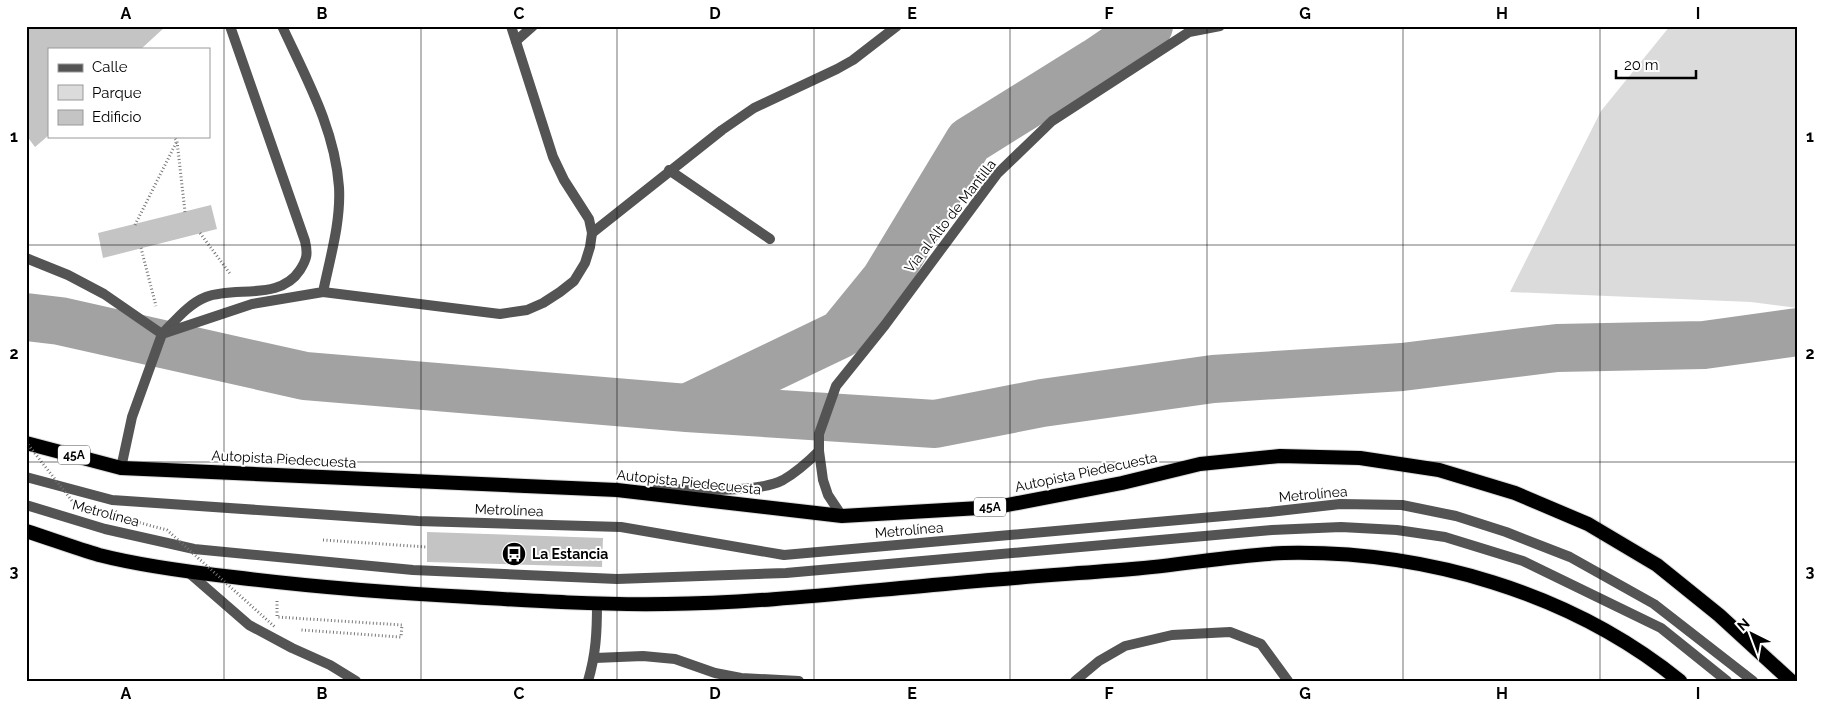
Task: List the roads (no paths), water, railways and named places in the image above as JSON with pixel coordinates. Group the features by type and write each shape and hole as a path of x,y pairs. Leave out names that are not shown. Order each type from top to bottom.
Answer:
{"highway":[{"name":"Autopista Piedecuesta","path":"26,443 121,468 617,490 842,516 997,507 1122,483 1200,464 1280,456 1360,458 1439,470 1515,492 1588,524 1657,565 1719,615 1791,681"},
{"path":"26,532 102,556 188,572 277,583 396,594 597,604 666,604 817,597 944,584 1151,568 1278,553 1362,555 1446,569 1525,593 1564,610 1638,650 1680,681"}],"street":[{"path":"121,468 132,417 162,334 192,305 203,298 216,294 273,289 282,285 298,273 308,253 230,26"},
{"path":"282,26 326,124 335,155 339,188 337,227 323,292"},
{"path":"162,334 252,304 323,292 500,314 526,310 544,303 574,281 585,263 590,247 592,233 589,219 564,180 553,157 512,26"},
{"path":"516,41 533,26"},
{"path":"592,233 669,170 754,108 837,70 866,51 897,26"},
{"name":"Vía al Alto de Mantilla","path":"842,516 828,495 823,480 819,451 819,434 836,386 885,325 997,174 1052,121 1190,29 1220,26"},
{"path":"669,170 770,239"},
{"path":"26,258 68,275 104,294 162,334"},
{"path":"617,490 759,488 782,481 803,467 819,451"},
{"name":"Metrolínea","path":"26,478 112,500 418,521 621,527 784,555 1340,504 1402,505 1456,516 1506,532 1570,557 1654,604 1753,681"},
{"name":"Metrolínea","path":"26,505 105,529 194,549 413,570 617,579 786,573 1272,530 1341,527 1397,530 1445,537 1523,561 1661,628 1727,681"},
{"path":"188,572 249,625 292,648 330,664 356,681"},
{"path":"588,681 595,658 597,642 597,604"},
{"path":"1074,681 1099,661 1125,646 1172,635 1230,632 1261,644 1288,681"},
{"path":"595,658 643,656 667,658 715,673 741,678 799,681"}],"waterway":[{"path":"691,406 841,334 885,280 969,141 1096,62 1149,26"},
{"path":"26,317 60,321 305,376 687,408 935,424 1042,403 1213,379 1402,367 1557,348 1704,345 1798,332"}],"place":[{"name":"La Estancia","path":"514,554"}]}
